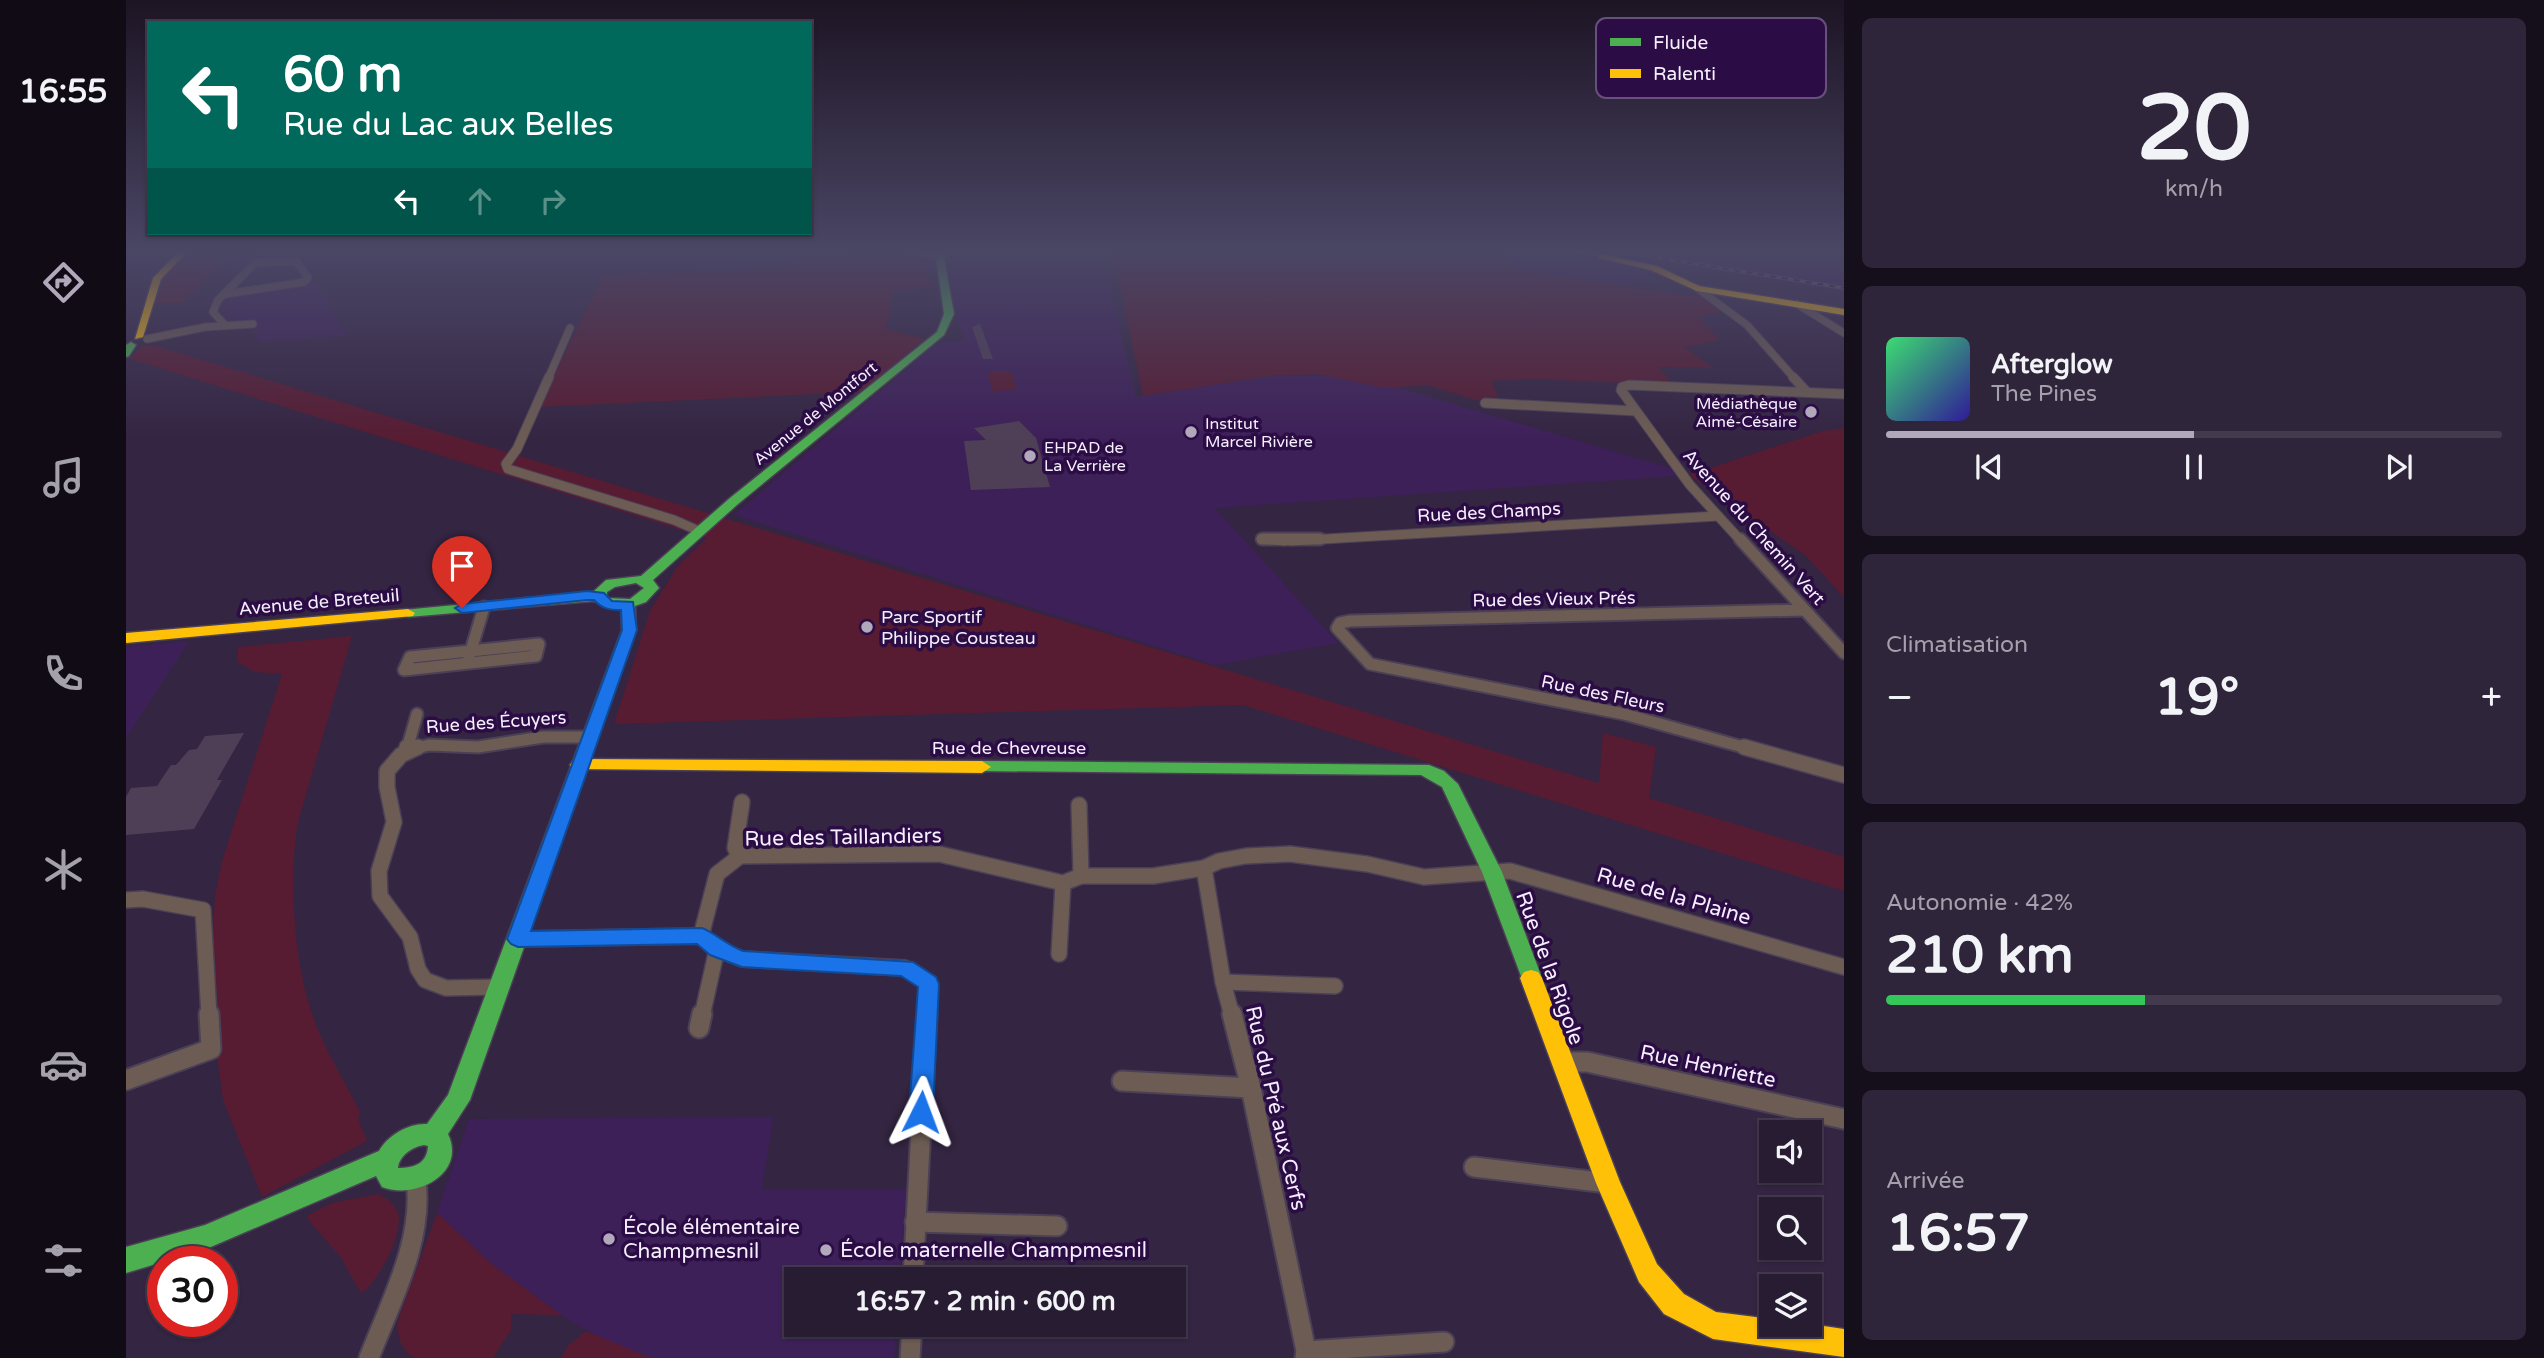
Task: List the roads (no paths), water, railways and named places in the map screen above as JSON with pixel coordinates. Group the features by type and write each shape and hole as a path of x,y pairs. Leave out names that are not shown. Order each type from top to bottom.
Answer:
{"street":[{"path":"132,344 143,314"},
{"path":"215,314 225,325"},
{"name":"Avenue de Montfort","path":"644,581 699,531 941,333 949,314"},
{"path":"1733,314 1747,325 1807,392 1844,394"},
{"path":"1814,314 1844,333"},
{"path":"132,344 191,328 253,324"},
{"path":"570,328 517,449 506,464 508,468 674,520 699,531"},
{"name":"Avenue du Chemin Vert","path":"1807,392 1622,387 1621,390 1690,485 1844,653"},
{"path":"1485,403 1636,411"},
{"name":"Rue des Champs","path":"1261,539 1287,541 1718,516"},
{"path":"620,580 644,581 650,584 651,592 643,600 628,605 604,603 598,596 604,587 620,580"},
{"name":"Avenue de Breteuil","path":"126,638 598,596"},
{"path":"433,1136 458,1100 518,939 629,630 628,605"},
{"path":"467,665 484,607"},
{"name":"Rue des Vieux Prés","path":"1356,650 1340,635 1337,628 1340,623 1804,610"},
{"path":"539,644 536,656 404,670 410,657 471,650 539,644"},
{"name":"Rue des Fleurs","path":"1356,650 1370,664 1388,669 1623,714 1844,775"},
{"name":"Rue des Écuyers","path":"406,752 417,714"},
{"name":"Rue des Écuyers","path":"499,987 445,988 429,983 420,974 411,939 404,925 386,907 378,890 378,869 393,834 395,818 386,792 386,776 390,765 406,752 441,743 478,747 536,738 589,737"},
{"name":"Rue de Chevreuse","path":"579,765 1423,769 1438,775"},
{"name":"Rue de la Rigole","path":"1438,775 1449,784 1492,872 1608,1183 1648,1273 1674,1304 1713,1325 1844,1343"},
{"path":"740,856 735,848 742,802"},
{"path":"1079,805 1081,876"},
{"name":"Rue des Taillandiers","path":"702,936 718,874 740,856 939,853 1063,883"},
{"path":"1059,954 1063,883 1081,876 1153,876 1204,868 1219,861 1246,856 1290,854 1344,860 1424,877 1492,872"},
{"name":"Rue du Pré aux Cerfs","path":"1204,868 1223,982 1251,1088 1305,1355"},
{"name":"Rue de la Plaine","path":"1492,872 1510,871 1844,967"},
{"path":"126,900 143,899 203,909 211,1049 126,1080"},
{"path":"518,939 702,936 717,950 742,959 905,968 929,984 913,1267"},
{"path":"698,1028 717,950"},
{"path":"1223,982 1335,986"},
{"name":"Rue Henriette","path":"1562,1062 1587,1062 1844,1119"},
{"path":"1122,1081 1251,1088"},
{"path":"425,1134 433,1136 441,1146 438,1161 425,1175 407,1182 391,1179 385,1168 386,1160 397,1144 406,1138 425,1134"},
{"path":"126,1260 206,1237 386,1160"},
{"path":"1474,1167 1608,1183"},
{"path":"369,1358 407,1255 419,1210 416,1180"},
{"path":"915,1222 1057,1226"},
{"path":"910,1358 911,1337"},
{"path":"1305,1355 1444,1342"}],"place":[{"name":"Médiathèque Aimé-Césaire","path":"1811,412"},
{"name":"Institut Marcel Rivière","path":"1191,432"},
{"name":"EHPAD de La Verrière","path":"1030,456"},
{"name":"Parc Sportif Philippe Cousteau","path":"867,627"},
{"name":"École élémentaire Champmesnil","path":"609,1239"},
{"name":"École maternelle Champmesnil","path":"826,1250"}]}
